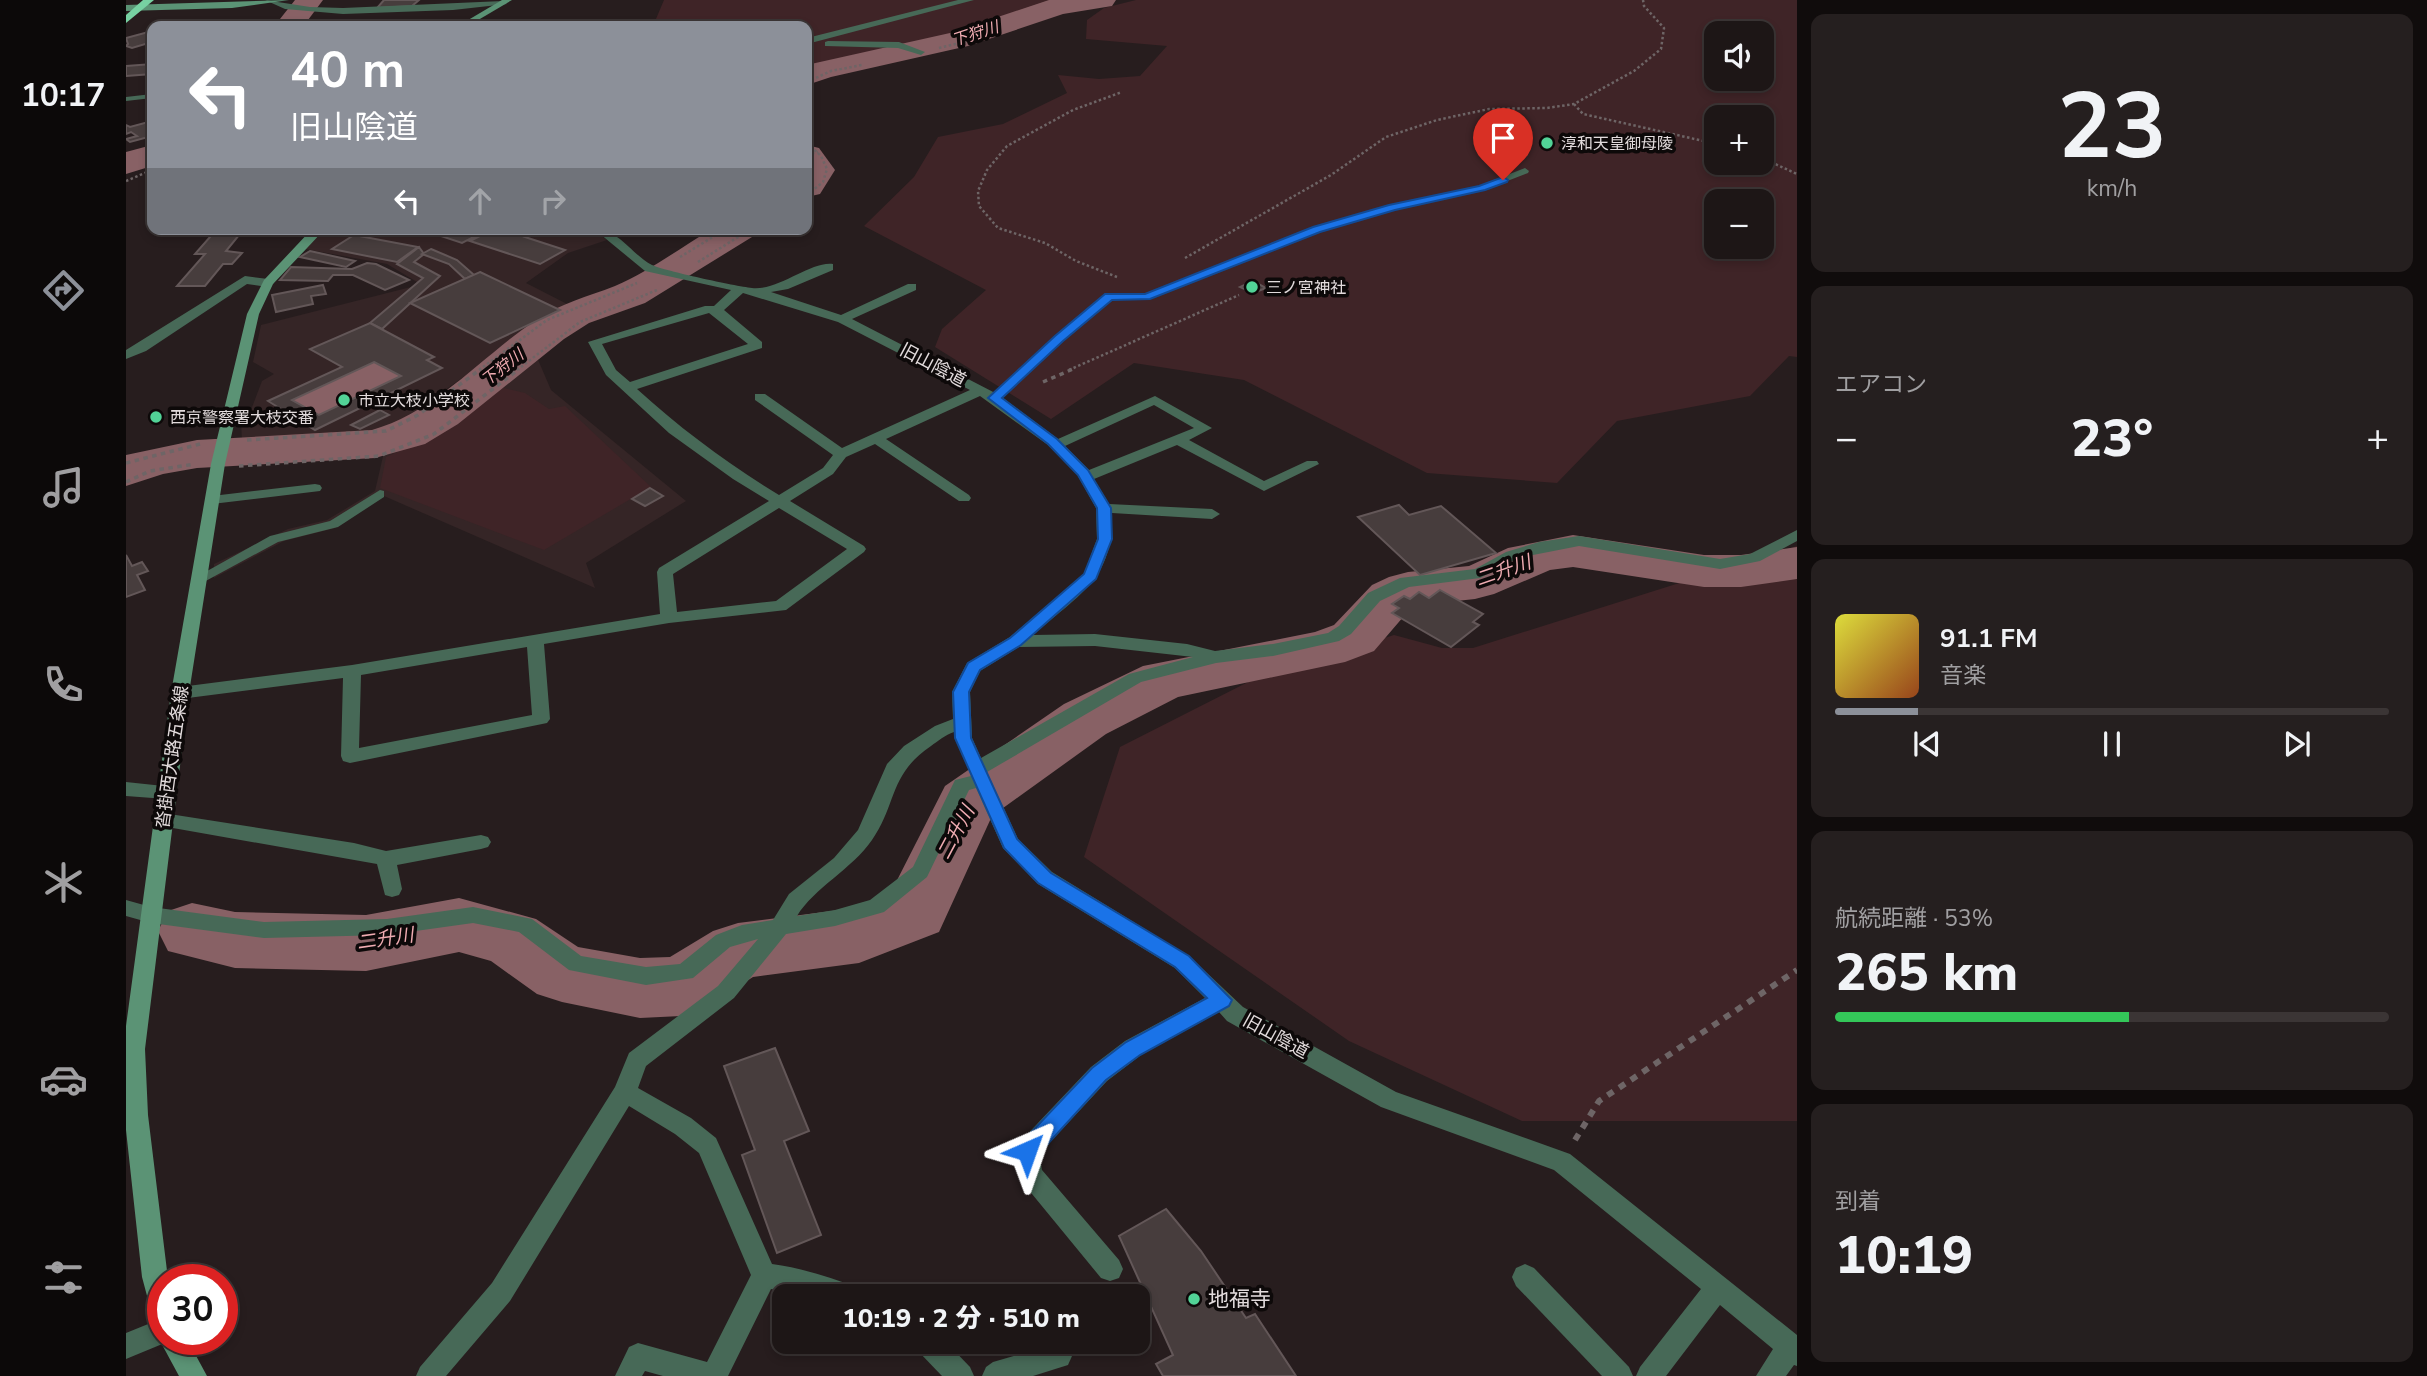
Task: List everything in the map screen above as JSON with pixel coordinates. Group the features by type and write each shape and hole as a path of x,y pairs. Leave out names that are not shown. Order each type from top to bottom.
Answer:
{"highway":[{"path":"126,20 149,0"}],"main road":[{"path":"472,21 505,2"},
{"path":"126,8 285,4"},
{"name":"沓掛西大路五条線","path":"153,1264 136,1115 134,1049 166,792 197,580 218,464 253,314 268,283 313,235"},
{"path":"182,1355 194,1376"}],"street":[{"path":"269,0 323,10 380,11 505,2"},
{"path":"812,40 860,30 917,11 970,0"},
{"path":"812,41 910,47 921,52"},
{"name":"旧山陰道","path":"608,235 649,268 748,290 842,319 987,394 1056,445 1086,477 1104,508 1105,539 1091,576 1016,641 973,667 961,692 963,738 1010,843 1045,878 1182,962 1236,1014 1389,1100 1562,1162 1794,1350"},
{"path":"717,310 748,290 784,286 830,267"},
{"path":"126,355 245,280 268,283"},
{"path":"842,319 912,287"},
{"path":"180,693 352,671 670,618 780,606 858,548 738,476 674,430 611,372 594,342 709,309 717,310 757,345 629,387"},
{"path":"126,346 141,348"},
{"path":"670,618 665,572 828,471 841,454 987,394"},
{"path":"760,397 841,454"},
{"path":"1056,445 1155,400 1205,428 1086,477"},
{"path":"875,439 964,498"},
{"path":"1179,440 1264,486 1312,464"},
{"path":"212,500 315,488"},
{"path":"1104,508 1212,514"},
{"path":"126,908 150,915 264,930 387,927 473,915 525,925 576,964 646,976 685,972 723,941 742,933 835,919 877,906 920,872 961,785 1135,678 1215,657 1273,650 1333,637 1345,630 1374,597 1387,589 1406,582 1480,573 1512,555 1539,547 1579,541 1720,564 1754,558 1797,534"},
{"path":"352,671 350,755 541,719 535,640"},
{"path":"1016,641 1095,640 1187,650 1215,657"},
{"path":"429,1376 501,1292 625,1091 637,1060 726,992 779,928 796,900 841,863 866,834 894,769 910,751 941,730 961,723"},
{"path":"126,789 166,792"},
{"path":"163,820 354,851 386,859 481,842"},
{"path":"386,859 392,889"},
{"path":"1110,1269 1031,1175 1027,1151 1099,1074 1133,1048 1222,1000"},
{"path":"625,1091 683,1126 708,1146 764,1276"},
{"path":"764,1276 808,1284"},
{"path":"628,1376 638,1356 712,1376 764,1276"},
{"path":"1525,1277 1620,1376"},
{"path":"1649,1376 1718,1287"},
{"path":"126,1346 147,1337"},
{"path":"1769,1376 1794,1350"},
{"path":"939,1354 961,1376"},
{"path":"995,1376 1002,1371 1059,1356"}],"lane":[{"path":"126,99 147,97"},
{"path":"987,394 1109,297 1146,297 1316,230 1392,207 1481,188 1525,171"},
{"path":"197,580 274,539 334,524 380,494"}],"path":[{"path":"1178,262 1331,175 1386,137 1437,120 1489,109 1547,108 1574,104 1634,71 1661,49 1664,28 1644,6 1643,0"},
{"path":"1109,297 1124,289 1119,278 1076,261 1045,243 998,228 979,206 978,191 986,170 1007,146 1073,110 1122,92"},
{"path":"1574,104 1583,114 1704,141"},
{"path":"812,148 828,165 826,177 812,190"},
{"path":"812,153 817,152"},
{"path":"1774,163 1797,174"},
{"path":"126,181 147,172"},
{"path":"669,273 718,235"},
{"path":"126,463 202,443 386,431 418,415 547,320 669,273 740,235"},
{"path":"126,482 138,474 161,468 379,456 434,434 580,322 670,284 669,273"},
{"path":"1017,415 1040,384 1239,295"},
{"path":"1562,1162 1599,1101 1797,970"}],"shaded area":[{"path":"664,0 1078,0 812,77 812,21 655,21"},
{"path":"1136,0 1797,0 1797,357 1789,356 1750,396 1617,421 1557,483 1427,473 1244,380 1134,363 1051,419 935,347 942,329 986,290 864,226 914,177 938,137 1003,124 1067,93 1058,75 1099,79 1140,76 1167,46 1086,39 1087,20 1104,8"},
{"name":"市立大枝小学校","path":"320,235 600,235 607,240 568,253 526,283 571,306 491,359 519,366 536,355 551,390 686,501 586,563 595,588 384,496 335,528 284,541 214,578 214,564 288,529 327,520 375,491 384,452 426,438 462,417 494,384 465,376 385,432 334,445 242,441 241,421 251,410 262,381 274,374 253,362 261,325 411,287 417,282 387,264 305,249"},
{"path":"374,362 401,376 319,415 292,400"},
{"path":"496,386 525,393 549,409 565,406 651,487 544,550 380,488 386,457 428,439 464,418"},
{"path":"1797,546 1797,1121 1522,1121 1349,1041 1084,857 1120,747 1256,678 1394,635 1442,648 1473,648"}],"building":[{"path":"384,0 419,0 412,6 377,8"},
{"path":"147,32 147,44 132,48 126,46 126,38"},
{"path":"147,64 147,74 126,76 126,66"},
{"path":"147,122 147,137 130,142 126,139 137,136 131,132 126,134 126,125 130,127"},
{"path":"212,235 239,235 226,251 242,253 232,264 223,264 205,286 177,286 205,254 195,254"},
{"path":"354,235 418,247 397,262 332,249"},
{"path":"438,235 477,235 462,243"},
{"path":"482,235 529,235 525,237 565,250 540,264 470,241"},
{"path":"419,247 424,254 414,262 440,276 382,329 370,323 423,278 397,264"},
{"path":"431,249 457,260 474,275 465,279 449,264 422,254"},
{"path":"310,251 355,261 346,267 300,257"},
{"path":"367,263 376,264 409,280 385,290 353,275 333,275 328,281 280,280 291,267 352,269"},
{"path":"480,272 560,310 490,343 410,303"},
{"path":"1253,281 1266,288 1253,293 1240,287"},
{"path":"323,285 326,294 311,296 313,304 276,312 272,295"},
{"path":"370,323 434,357 427,360 442,368 315,430 268,401 342,367 310,349","holes":["374,362 401,376 319,415 292,400"]},
{"path":"380,410 389,415 360,429 351,425"},
{"path":"650,488 663,496 645,506 632,499"},
{"path":"1399,505 1409,515 1441,506 1496,553 1420,575 1358,517"},
{"path":"126,555 132,566 142,562 148,571 137,575 145,590 126,597"},
{"path":"1440,590 1483,614 1473,622 1479,625 1451,647 1392,613 1399,608 1392,604 1404,596 1410,599 1419,592 1429,598"},
{"path":"775,1048 809,1131 784,1141 821,1235 777,1253 742,1155 755,1150 724,1066"},
{"path":"1166,1209 1201,1251 1246,1318 1255,1314 1296,1376 1163,1376 1156,1364 1173,1355 1150,1304 1150,1284 1141,1284 1119,1236"}],"waterway":[{"path":"294,21 309,0"},
{"name":"下狩川","path":"812,74 958,40 1058,6 1102,0"},
{"path":"126,164 147,157"},
{"name":"下狩川","path":"812,162 818,170 812,179"},
{"name":"下狩川","path":"126,472 152,462 197,454 375,444 409,434 442,414 549,330 574,314 631,294 729,235"},
{"name":"二升川","path":"192,931 235,940 366,943 459,925 512,939 562,973 640,988 681,986 738,951 859,935 915,913 967,802 1085,719 1163,680 1325,649 1354,638 1391,597 1408,589 1475,582 1502,573 1526,559 1550,554 1573,551 1704,571 1741,571 1797,563"}],"place":[{"name":"淳和天皇御母陵","path":"1547,143"},
{"name":"三ノ宮神社","path":"1252,287"},
{"name":"市立大枝小学校","path":"344,400"},
{"name":"西京警察署大枝交番","path":"156,417"},
{"name":"地福寺","path":"1194,1299"}],"route":[{"path":"1027,1151 1099,1074 1133,1048 1222,1000 1182,962 1045,878 1010,843 963,738 961,692 973,667 1016,641 1091,576 1105,539 1104,508 1083,472 1053,442 994,398 1059,338 1109,297 1146,297 1316,230 1392,207 1481,188 1503,180"}]}
